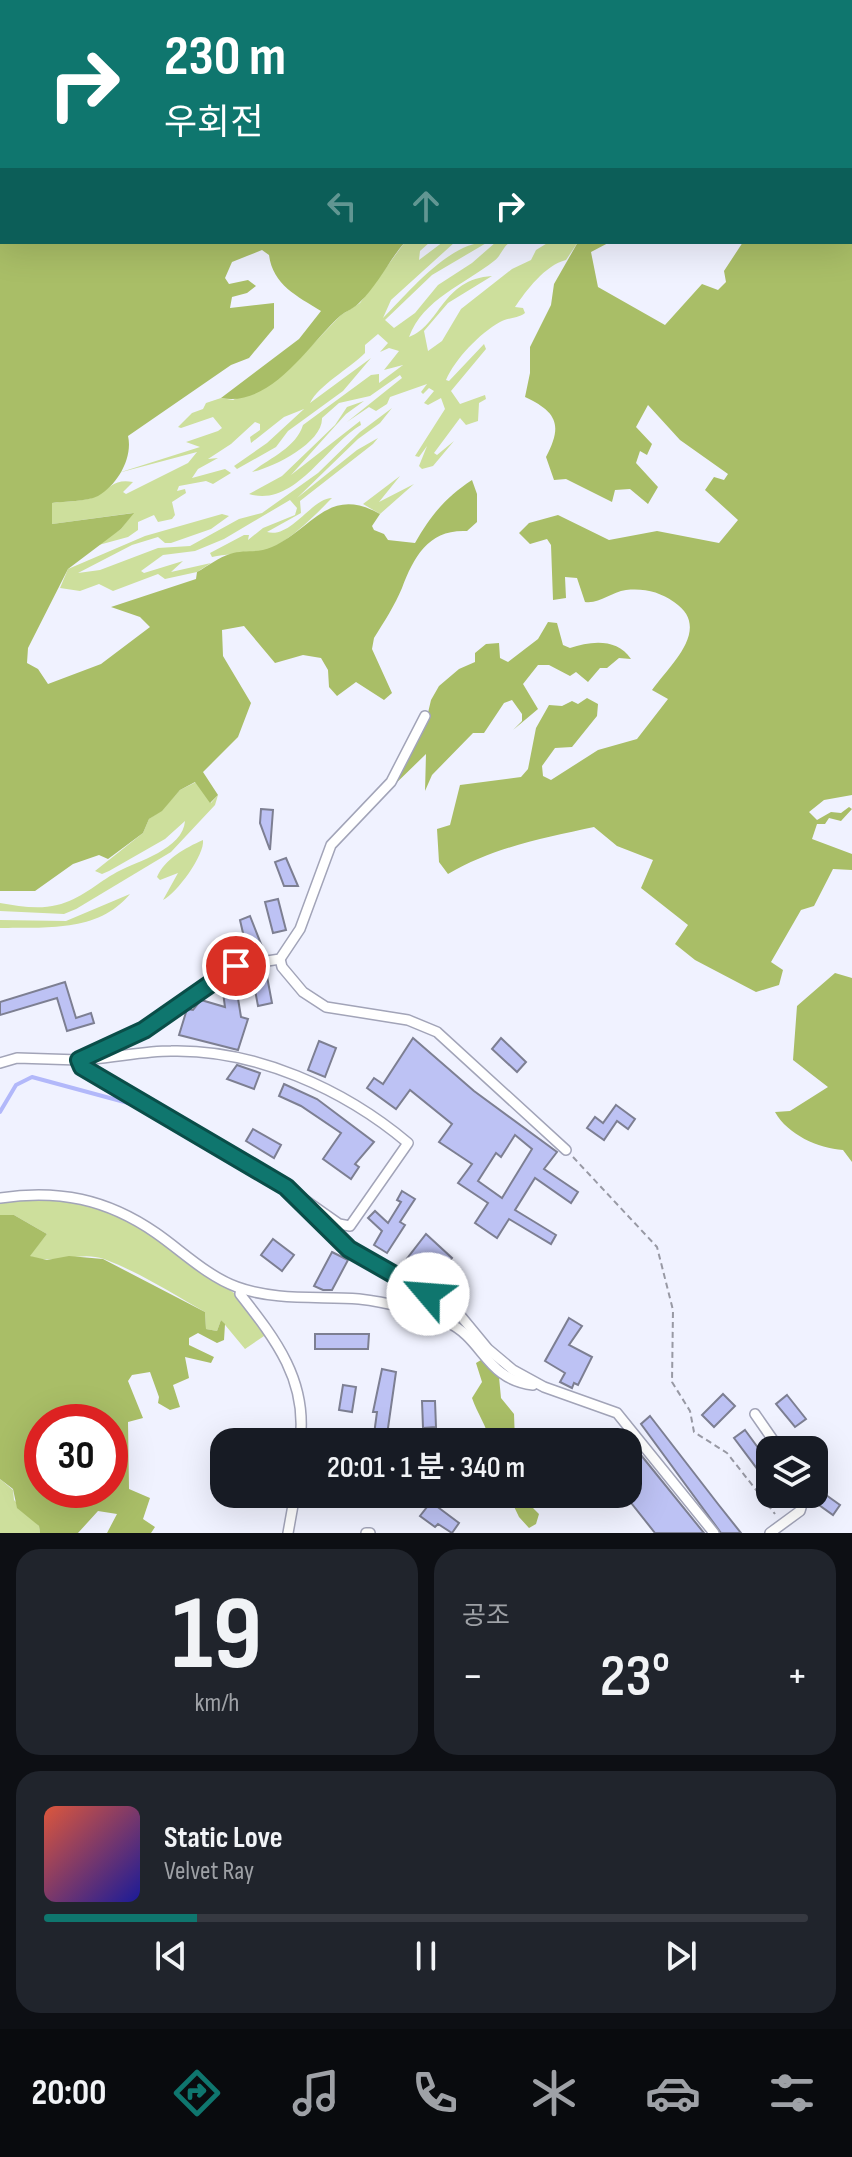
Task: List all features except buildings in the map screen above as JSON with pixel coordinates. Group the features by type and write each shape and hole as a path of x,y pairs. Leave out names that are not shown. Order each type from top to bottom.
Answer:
{"street":[{"path":"79,1060 144,1030 236,966 280,959 300,929 331,845 386,789 425,716"},
{"path":"280,959 282,967 303,992 326,1007 408,1020 437,1032 566,1150"},
{"path":"0,1063 17,1058 79,1060 171,1051 245,1059 279,1069 353,1105 408,1143 350,1226 339,1224 286,1187 82,1067 79,1060"},
{"path":"286,1187 349,1249 455,1309 500,1361 544,1387"},
{"path":"0,1198 53,1194 84,1197 145,1227 241,1289 275,1295 373,1301 438,1319 462,1332 500,1375 617,1413 714,1533"},
{"path":"241,1289 240,1294 275,1338 293,1371 303,1416 302,1428"},
{"path":"755,1414 770,1436"},
{"path":"288,1533 292,1508"},
{"path":"770,1533 801,1508"}],"path":[{"path":"566,1150 657,1247 673,1310 672,1382 690,1411 694,1432 727,1453 783,1524"}],"green space":[{"path":"0,244 404,244 356,306 340,316 288,371 256,393 239,398 221,398 299,339 321,311 281,282 269,255 262,250 232,262 225,278 229,284 248,280 256,286 247,293 232,297 230,308 274,303 274,328 249,358 231,365 128,436 126,461 118,478 105,491 88,499 52,503 52,524 134,513 121,529 68,569 28,648 27,663 38,669 48,684 101,664 150,627 140,617 111,607 196,579 197,572 226,555 272,547 334,507 347,504 362,506 380,514 372,526 374,530 384,534 388,540 415,543 439,508 472,480 477,494 477,522 467,531 442,535 425,547 412,565 396,601 374,638 372,649 392,693 384,700 356,682 337,696 329,687 328,670 321,658 303,655 275,663 244,626 222,630 223,656 251,703 238,737 203,772 218,795 210,803 195,782 180,790 162,811 149,819 143,833 108,859 99,855 73,864 35,891 0,891"},
{"path":"404,244 428,244 420,251 419,260 440,244 453,244 391,300 383,318 444,259 473,244 485,244 432,275 385,320 394,328 415,313 438,285 472,263 494,244 508,244 496,259 434,302 415,324 409,337 428,323 462,285 492,276 448,303 424,331 428,351 442,341 461,309 512,269 531,260 536,250 546,244 577,244 566,260 537,279 515,307 523,308 525,313 492,327 455,364 446,380 449,381 484,344 486,349 451,391 460,404 485,395 486,399 479,403 478,421 466,425 460,418 434,453 437,455 454,441 433,466 422,469 419,466 427,446 419,457 415,456 445,409 441,398 428,405 424,403 434,391 429,388 423,394 421,392 427,384 390,397 387,404 376,411 369,407 347,422 402,378 400,375 370,396 339,403 322,418 320,427 306,445 283,460 252,472 288,447 303,425 371,375 379,374 379,383 403,365 384,370 399,351 389,348 380,352 388,343 378,334 365,345 365,353 320,390 310,403 371,358 343,391 288,431 276,447 237,469 234,466 267,443 304,409 284,417 251,443 250,437 260,430 260,424 255,422 231,444 208,459 218,458 198,469 192,478 225,469 231,473 213,484 206,481 179,486 177,491 185,489 186,493 172,502 175,515 172,519 158,522 154,515 138,522 138,530 128,537 95,546 121,529 133,513 52,524 52,503 88,499 117,483 133,482 123,492 126,494 188,463 197,452 118,473 200,447 186,442 222,428 213,417 178,427 192,413 203,409 206,403 221,398 233,400 292,366 341,315 360,303"},
{"path":"577,244 606,244 591,252 598,287 665,325 702,284 718,290 726,282 724,271 742,244 852,244 852,795 824,800 809,812 817,820 831,812 841,813 849,807 852,809 841,821 829,818 825,824 817,824 812,839 852,854 852,870 833,869 814,906 801,910 771,962 783,970 779,985 756,992 695,960 675,944 688,925 641,888 653,860 617,846 594,827 501,850 448,874 439,862 437,829 450,825 460,785 521,777 528,769 536,728 549,705 562,706 572,701 578,704 587,698 598,704 597,716 572,747 555,748 542,766 543,776 551,780 598,750 637,739 668,699 652,690 677,658 689,635 690,623 685,612 669,599 639,590 626,590 585,602 577,578 565,577 566,598 553,600 551,545 547,539 530,544 519,533 529,523 558,515 609,540 657,531 719,543 738,520 705,490 714,477 724,480 728,474 680,440 648,405 636,427 652,444 647,455 640,451 636,463 658,487 648,504 630,489 615,490 612,502 566,479 554,480 546,457 554,436 554,421 544,408 525,397 530,373 530,347 551,305 554,284"},
{"path":"364,401 346,414 291,475 360,421 361,425 295,484 266,496 249,494 282,476 335,425 347,407"},
{"path":"392,408 380,423 358,439 297,498 357,450 378,438 373,444 300,501 301,513 267,532 284,530 317,504 332,498 295,533 272,548 260,553 212,557 210,553 244,535 249,535 248,540 263,528 295,515 297,508 290,500 224,539 195,551 163,555 141,571 144,573 183,561 171,572 211,563 197,572 165,579 158,574 113,591 99,584 80,591 60,588 68,569 145,536 222,514 229,516 211,529 171,543 165,543 158,537 132,545 78,573 100,570 158,548 190,546 239,519 262,513 318,473 360,432"},
{"path":"400,476 379,502 414,484 380,514 363,504"},
{"path":"548,622 557,623 563,645 570,648 595,643 611,644 631,659 619,658 607,668 600,668 588,682 576,672 570,676 549,665 538,665 523,684 538,709 513,730 522,721 522,714 512,700 504,703 484,733 473,733 432,775 425,791 426,754 386,793 427,717 431,700 439,686 459,669 475,662 475,653 486,644 499,643 500,658 508,662 538,639"},
{"path":"196,782 211,803 218,795 215,805 171,852 64,914 0,911 0,903 36,907 65,903 168,847 182,831 185,821 165,839 109,871 102,874 95,871 143,833 149,819 180,790"},
{"path":"203,840 189,873 163,900 178,873 160,880 157,877 165,865"},
{"path":"130,894 117,907 86,922 52,927 0,928 0,920 66,921"},
{"path":"835,973 852,978 852,1162 843,1150 814,1143 796,1134 775,1112 790,1111 828,1087 793,1060 797,1006"},
{"path":"53,1197 103,1207 154,1235 234,1293 267,1334 245,1349 221,1320 217,1331 206,1329 205,1312 117,1264 86,1256 38,1259 29,1256 47,1234 14,1215 0,1215 0,1202"},
{"path":"0,1215 14,1215 47,1234 30,1256 47,1260 69,1256 103,1259 205,1312 206,1329 217,1331 221,1320 225,1324 224,1340 217,1343 198,1333 189,1338 189,1345 214,1357 211,1363 185,1357 189,1378 173,1385 180,1407 170,1410 158,1403 159,1397 150,1372 132,1375 128,1381 143,1418 128,1422 129,1489 150,1498 143,1519 155,1527 151,1533 107,1533 117,1514 98,1511 78,1533 40,1533 39,1526 17,1508 13,1489 0,1479"},
{"path":"481,1360 499,1377 501,1398 514,1414 514,1428 486,1428 472,1398 482,1382 476,1363"},
{"path":"0,1479 13,1490 14,1500 39,1526 40,1533 0,1533"},
{"path":"515,1508 533,1508 539,1514 536,1524 529,1528"}],"waterway":[{"path":"0,1112 16,1085 32,1077 143,1107"}],"route":[{"path":"236,966 144,1030 79,1060 82,1067 155,1107 286,1187 312,1216 349,1249 428,1294"}]}
